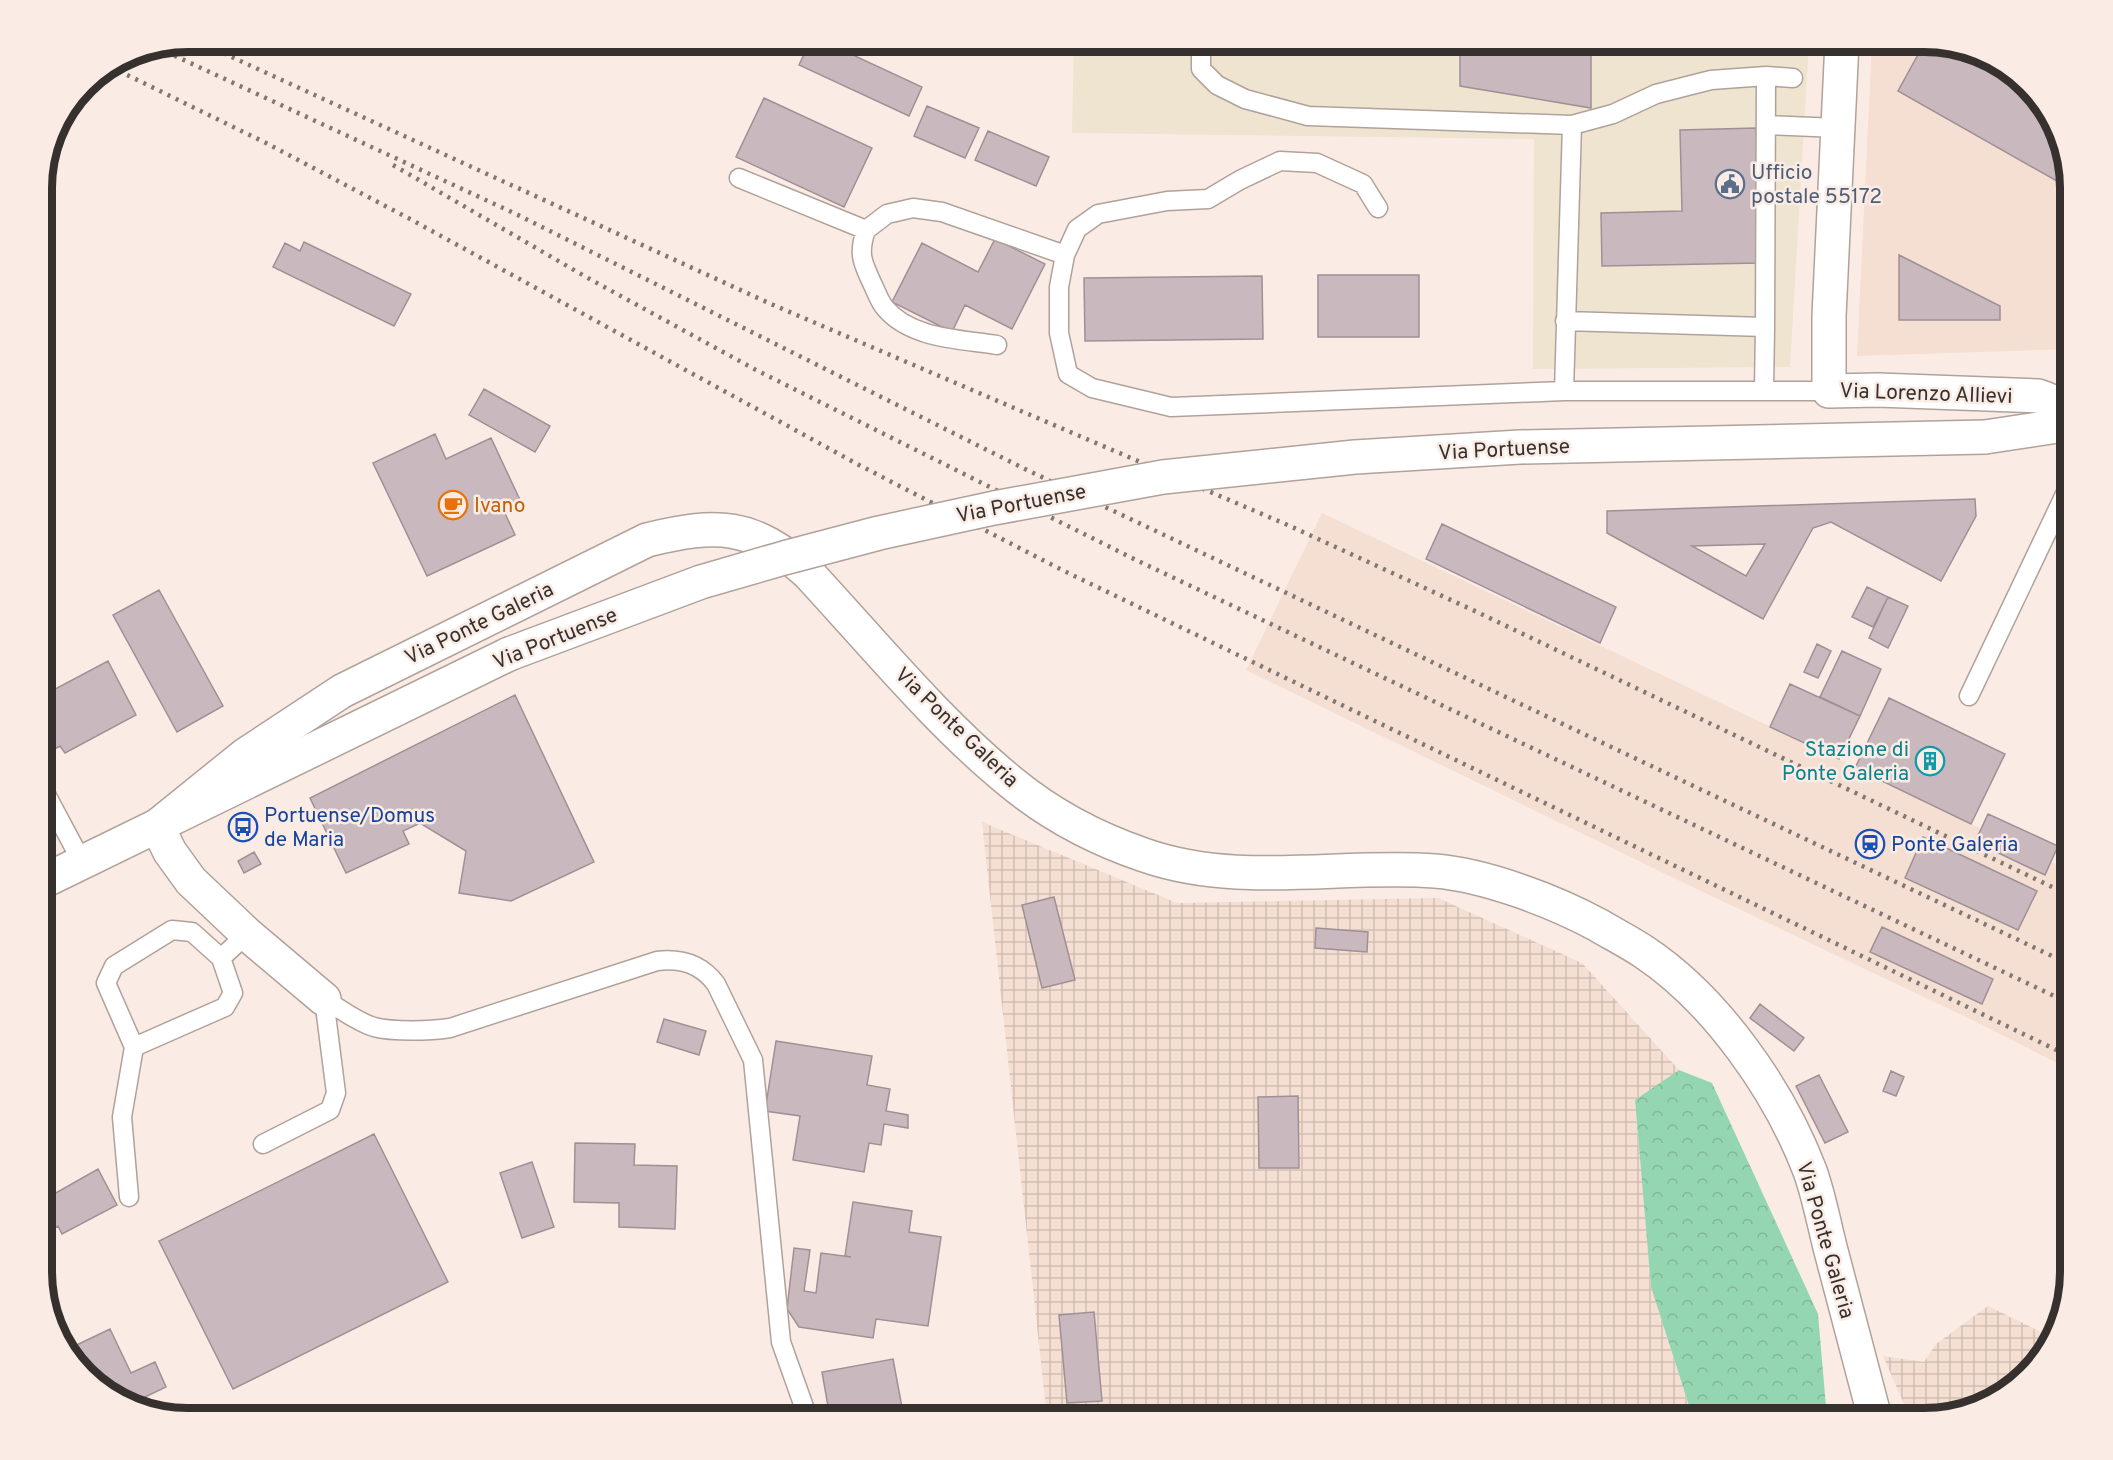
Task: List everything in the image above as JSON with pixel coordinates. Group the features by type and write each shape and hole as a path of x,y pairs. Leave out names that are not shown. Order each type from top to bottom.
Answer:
{"street":[{"name":"Via Lorenzo Allievi","path":"1842,52 1829,316 1830,391 1878,390 2038,396 2051,400 2060,406"},
{"name":"Via Portuense","path":"53,876 508,654 701,582 879,533 994,508 1163,477 1355,457 1521,447 2060,433"},
{"name":"Via Ponte Galeria","path":"157,826 245,754 342,691 647,540 689,530 710,528 731,530 752,537 782,552 808,573 938,714 1014,784 1061,817 1100,837 1146,856 1207,871 1235,873 1384,868 1441,871 1473,878 1544,900 1582,916 1645,953 1679,980 1740,1046 1768,1086 1792,1129 1811,1173 1872,1408"},
{"path":"157,826 180,868 247,934 324,999"}],"lane":[{"path":"1201,52 1202,69 1217,85 1245,99 1308,116 1572,125 1613,114 1656,94 1711,80 1766,76 1793,78"},
{"path":"1764,390 1768,126 1766,76"},
{"path":"1564,392 1572,125"},
{"path":"1768,126 1838,128"},
{"path":"1378,208 1363,184 1317,163 1280,161 1240,180 1208,199 1167,201 1098,214 1077,229 1065,255 1059,287 1059,333 1068,374 1092,388 1171,407 1564,392 1830,391"},
{"path":"739,177 866,230"},
{"path":"997,345 922,332 903,324 884,307 862,263 861,244 866,230 887,213 913,208 942,212 1065,255"},
{"path":"1565,321 1765,327"},
{"path":"1969,696 2060,505"},
{"path":"53,807 82,862"},
{"path":"129,1197 122,1117 134,1047 106,983 114,966 172,930 192,932 221,958 233,993 225,1007 134,1047"},
{"path":"221,958 247,934"},
{"path":"324,999 372,1026 393,1030 436,1030 450,1028 657,961 671,959 685,962 708,974 716,984 753,1060 781,1342 804,1408"},
{"path":"263,1144 330,1110 336,1093 324,999"}],"shaded area":[{"path":"1074,52 1808,52 1790,367 1533,369 1534,139 1072,133"},
{"path":"1872,52 1919,52 1898,91 2060,183 2060,349 1857,356","holes":["1900,255 2000,306 2000,320 1900,320"]},
{"path":"1322,513 1855,767 1889,698 2005,754 1971,824 2060,866 2060,1064 1966,1017 1246,670"},
{"path":"982,822 1177,903 1438,898 1582,963 1679,1070 1635,1101 1651,1287 1690,1408 1046,1408"},
{"path":"1988,1306 2046,1334 2027,1361 1993,1389 1960,1403 1906,1408 1883,1356 1924,1362 1936,1344"}],"green space":[{"path":"1679,1070 1712,1083 1818,1314 1826,1408 1690,1408 1651,1287 1635,1100"}],"building":[{"path":"1460,52 1591,52 1591,108 1460,86"},
{"path":"1919,52 1951,55 1985,66 2014,86 2038,113 2053,144 2060,183 1898,91"},
{"path":"805,53 848,53 922,87 909,116 799,65"},
{"path":"764,98 872,148 844,207 736,157"},
{"path":"927,106 979,128 965,158 914,136"},
{"path":"1756,128 1760,263 1602,266 1601,213 1682,211 1680,130"},
{"path":"988,131 1049,157 1036,186 975,160"},
{"path":"995,239 1045,264 1012,329 965,305 952,332 892,302 922,243 978,272"},
{"path":"304,242 411,294 394,326 273,267 285,243 300,251"},
{"path":"1899,255 2000,306 2000,320 1899,320"},
{"path":"1318,275 1419,275 1419,337 1318,337"},
{"path":"1262,276 1263,339 1085,341 1084,278"},
{"path":"484,389 550,426 535,452 469,415"},
{"name":"Ivano","path":"435,434 446,459 491,438 521,502 503,509 515,535 427,576 373,463"},
{"path":"1975,499 1976,516 1941,581 1831,522 1813,528 1763,619 1607,533 1607,511","holes":["1765,544 1746,576 1692,546"]},
{"path":"1442,524 1616,607 1600,643 1426,559"},
{"path":"1867,587 1888,597 1873,627 1852,617"},
{"path":"159,590 223,706 177,732 113,615"},
{"path":"1888,597 1908,606 1888,648 1869,638"},
{"path":"1817,644 1831,651 1818,678 1804,672"},
{"path":"1842,651 1881,669 1860,716 1820,697"},
{"path":"108,661 136,715 65,753 60,746 53,750 53,690"},
{"path":"1790,684 1860,716 1839,759 1770,727"},
{"path":"515,695 594,862 511,901 459,893 466,851 420,823 403,831 409,844 346,873 310,798"},
{"name":"Stazione di Ponte Galeria","path":"1889,698 2005,754 1971,824 1855,768"},
{"path":"1988,814 2058,846 2045,875 1975,842"},
{"path":"1923,837 2037,891 2018,930 1905,878"},
{"path":"254,852 261,864 244,873 238,861"},
{"path":"1054,897 1075,980 1042,988 1022,905"},
{"path":"1882,927 1993,979 1982,1004 1870,952"},
{"path":"1316,928 1368,932 1367,952 1315,948"},
{"path":"1760,1004 1804,1038 1794,1051 1750,1018"},
{"path":"664,1019 706,1031 699,1055 657,1042"},
{"path":"776,1041 872,1056 867,1085 890,1089 886,1111 908,1115 908,1128 884,1124 881,1145 869,1143 864,1172 793,1160 800,1116 765,1111"},
{"path":"1891,1071 1904,1077 1896,1096 1883,1091"},
{"path":"1819,1075 1848,1132 1825,1143 1796,1086"},
{"path":"1298,1096 1299,1168 1259,1168 1258,1097"},
{"path":"374,1134 448,1282 233,1389 159,1241"},
{"path":"575,1143 635,1144 634,1165 677,1166 675,1229 619,1227 619,1203 574,1202"},
{"path":"532,1162 554,1227 522,1238 500,1173"},
{"path":"98,1169 117,1205 62,1234 58,1226 53,1229 53,1195"},
{"path":"853,1202 912,1211 909,1232 941,1237 928,1326 876,1319 873,1338 799,1327 787,1309 794,1248 810,1250 804,1291 816,1293 821,1253 851,1257 845,1256"},
{"path":"1094,1312 1102,1401 1067,1403 1059,1315"},
{"path":"110,1329 131,1373 155,1362 166,1387 141,1399 128,1394 92,1368 75,1346"},
{"path":"893,1359 902,1408 828,1408 822,1372"}],"railway":[{"path":"223,53 771,304 1290,526 1477,612 2060,891"},
{"path":"171,54 516,214 1025,469 2060,960"},
{"path":"120,71 266,143 410,219 859,465 1062,570 2060,1052"},
{"path":"393,165 586,277 756,370 1134,559 2060,999"}],"place":[{"name":"Ufficio postale 55172","path":"1730,184"},
{"name":"Ivano","path":"453,505"},
{"name":"Stazione di Ponte Galeria","path":"1930,761"},
{"name":"Portuense/Domus de Maria","path":"243,827"},
{"name":"Ponte Galeria","path":"1870,844"}]}
